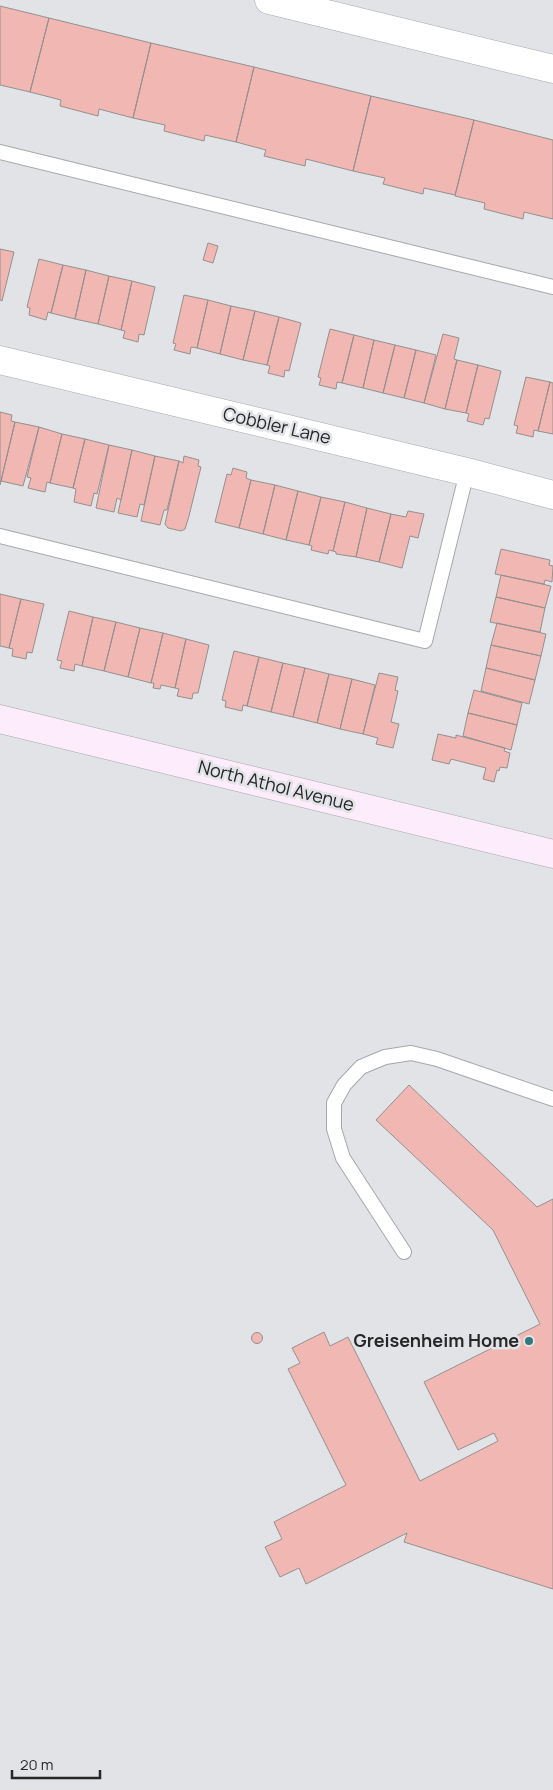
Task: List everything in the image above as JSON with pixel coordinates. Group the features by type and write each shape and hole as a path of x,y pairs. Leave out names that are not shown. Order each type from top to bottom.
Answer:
{"street":[{"path":"269,0 305,4 553,69"},
{"name":"Cobbler Lane","path":"0,360 467,472 553,495"},
{"name":"North Athol Avenue","path":"0,719 553,854"}],"lane":[{"path":"0,152 553,287"},
{"path":"0,536 425,640 467,472"},
{"path":"404,1252 343,1158 334,1129 334,1103 344,1085 361,1067 385,1057 411,1053 437,1059 553,1099"}],"building":[{"path":"0,6 49,18 30,92 0,85"},
{"path":"49,18 151,43 133,118 99,109 98,116 60,106 61,100 30,92"},
{"path":"151,43 254,67 236,142 205,135 204,141 164,131 165,125 133,118"},
{"path":"254,67 371,96 353,171 306,159 305,166 264,156 266,150 236,142"},
{"path":"371,96 474,120 455,195 424,188 423,194 383,184 385,178 353,171"},
{"path":"474,120 553,140 553,219 524,212 523,219 484,209 485,203 455,196"},
{"path":"208,243 218,246 213,263 203,260"},
{"path":"0,249 14,252 2,301 0,300"},
{"path":"39,259 63,265 51,313 48,312 46,320 29,315 30,308 27,307"},
{"path":"63,265 86,270 75,319 51,313"},
{"path":"86,270 109,276 98,324 75,319"},
{"path":"109,276 132,281 121,330 98,324"},
{"path":"132,281 155,287 144,335 139,334 138,342 123,338 125,331 121,330"},
{"path":"184,295 208,300 197,348 191,347 190,354 174,350 176,344 173,343"},
{"path":"208,300 231,306 220,354 197,348"},
{"path":"231,306 255,311 243,360 220,354"},
{"path":"255,311 279,317 267,365 243,360"},
{"path":"279,317 301,323 289,371 285,370 284,377 268,373 270,366 267,365"},
{"path":"330,329 354,335 342,383 337,382 336,389 319,385 321,378 318,377"},
{"path":"443,334 459,338 454,359 457,360 445,409 424,403"},
{"path":"354,335 374,340 363,388 342,383"},
{"path":"374,340 395,345 383,393 363,388"},
{"path":"395,345 416,350 404,398 383,393"},
{"path":"416,350 436,355 424,403 404,398"},
{"path":"457,360 478,365 466,413 445,409"},
{"path":"478,365 501,371 489,419 485,418 483,425 467,421 469,414 466,413"},
{"path":"526,377 550,382 538,431 534,430 533,437 516,433 518,426 514,425"},
{"path":"550,382 553,383 553,434 538,431"},
{"path":"0,412 12,415 11,421 15,422 0,485"},
{"path":"15,422 39,427 23,486 1,481"},
{"path":"39,427 62,434 50,483 47,482 45,492 28,488 31,478 27,477"},
{"path":"62,434 85,439 73,488 50,483"},
{"path":"85,439 109,445 97,494 94,493 91,506 74,502 76,489 73,488"},
{"path":"109,445 132,450 121,500 117,498 114,512 96,508"},
{"path":"132,450 155,456 144,505 140,504 137,517 118,513"},
{"path":"155,456 179,461 167,510 164,510 160,525 141,521"},
{"path":"184,456 199,460 198,466 201,467 185,529 181,531 168,528 165,524 179,461 183,463"},
{"path":"233,468 247,472 246,478 251,480 239,528 215,522 227,474 231,475"},
{"path":"251,480 275,485 263,534 239,528"},
{"path":"275,485 298,491 286,540 263,534"},
{"path":"298,491 321,497 309,545 286,540"},
{"path":"321,497 345,502 333,551 329,550 328,554 311,550 312,546 309,545"},
{"path":"345,502 367,508 356,557 336,554 333,551"},
{"path":"367,508 391,514 379,562 356,557"},
{"path":"408,511 424,514 418,538 410,536 402,568 379,562 391,514 406,517"},
{"path":"501,549 550,560 549,565 553,566 552,582 545,580 544,584 495,574"},
{"path":"501,575 551,586 545,608 496,597"},
{"path":"0,594 21,599 9,648 0,646"},
{"path":"496,597 545,608 540,632 490,622"},
{"path":"21,599 44,604 32,653 27,652 26,659 12,656 13,649 9,648"},
{"path":"69,611 93,617 82,666 75,664 74,671 60,668 62,661 57,660"},
{"path":"93,617 116,622 104,671 82,666"},
{"path":"116,622 140,628 128,677 104,671"},
{"path":"497,623 546,634 541,656 491,645"},
{"path":"140,628 163,633 151,683 128,677"},
{"path":"163,633 186,639 175,688 161,685 160,689 153,688 154,683 151,683"},
{"path":"186,639 209,645 198,693 193,693 192,699 177,696 179,689 175,688"},
{"path":"491,645 541,656 535,680 486,668"},
{"path":"234,651 259,657 247,706 243,705 242,711 225,707 226,701 222,700"},
{"path":"259,657 283,663 271,712 247,706"},
{"path":"283,663 305,668 293,717 271,712"},
{"path":"305,668 329,674 317,723 293,717"},
{"path":"486,668 535,680 529,704 481,691"},
{"path":"379,673 398,677 395,690 398,691 391,722 399,724 393,748 376,744 378,738 363,734"},
{"path":"329,674 352,679 340,729 317,723"},
{"path":"352,679 375,685 363,734 340,729"},
{"path":"474,690 522,703 517,725 468,713"},
{"path":"468,713 517,725 511,750 463,736"},
{"path":"438,734 456,738 456,735 505,748 504,751 510,753 507,768 500,767 499,771 497,770 494,782 483,779 486,768 451,759 449,764 432,760"},
{"name":"Greisenheim Home","path":"409,1085 537,1207 553,1199 553,1589 404,1542 407,1533 306,1584 299,1568 280,1577 265,1547 282,1539 274,1522 346,1485 288,1369 300,1363 292,1348 324,1332 330,1346 348,1337 420,1481 498,1441 494,1433 458,1450 424,1382 540,1324 493,1230 376,1120"},
{"path":"255,1333 259,1333 262,1338 261,1342 255,1343 252,1340 252,1336"}],"place":[{"name":"Greisenheim Home","path":"529,1341"}]}
